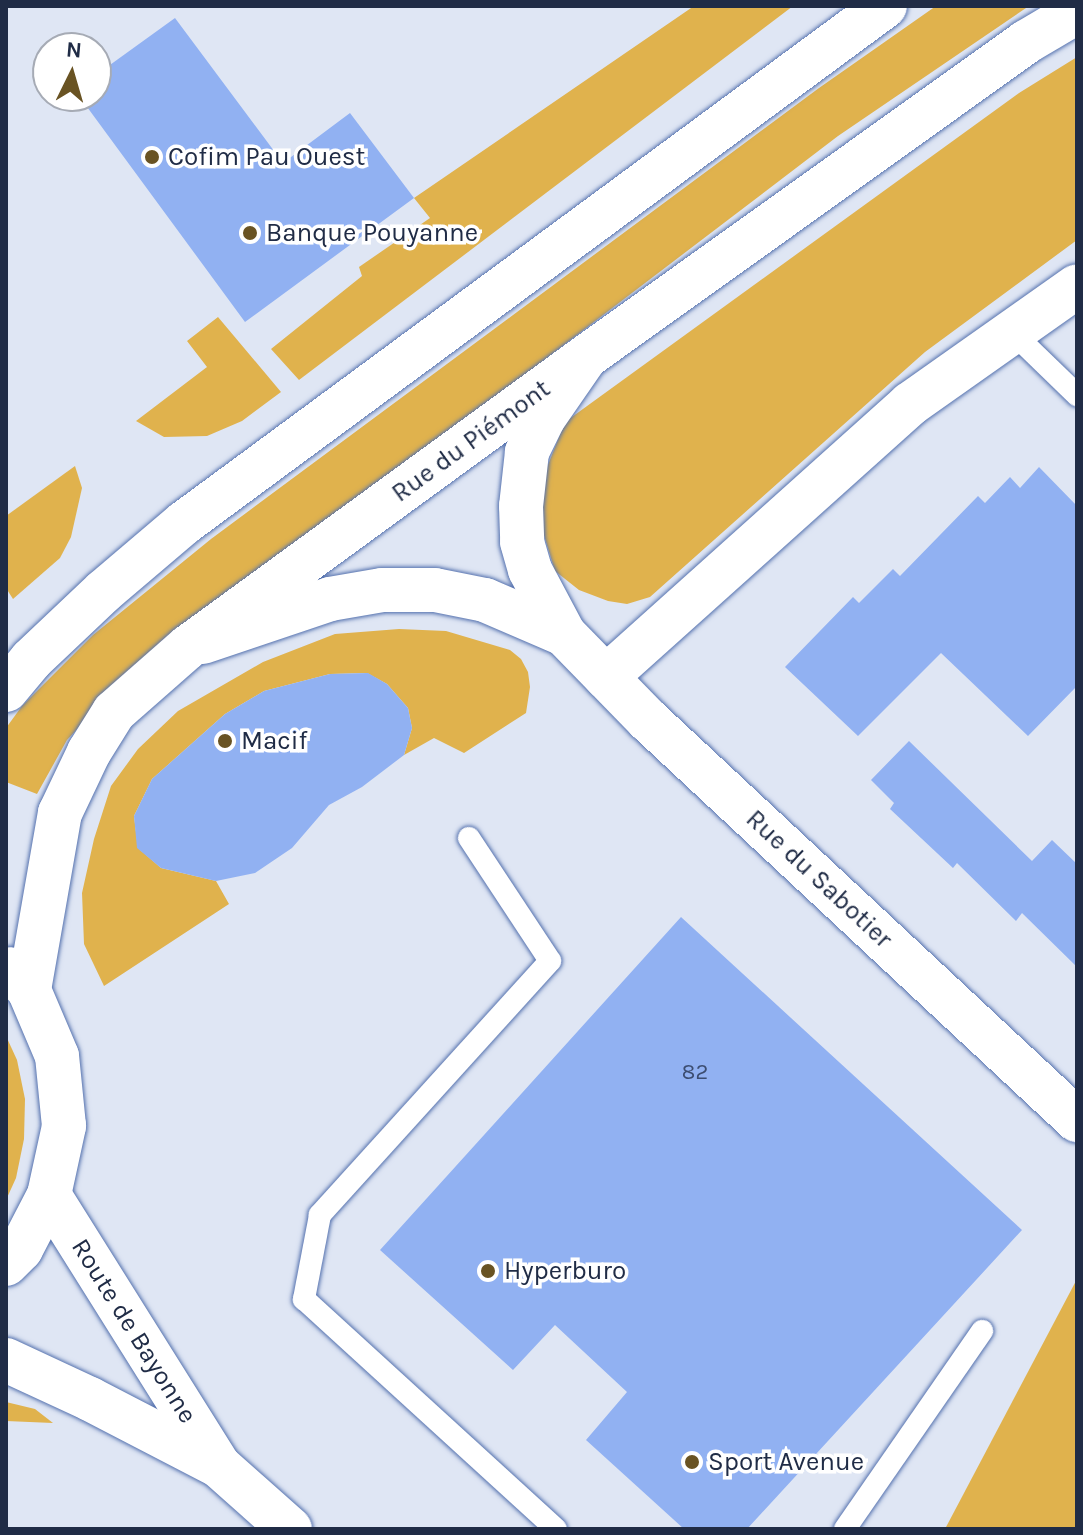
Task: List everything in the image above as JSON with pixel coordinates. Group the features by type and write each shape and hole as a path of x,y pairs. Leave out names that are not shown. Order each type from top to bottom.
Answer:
{"main road":[{"path":"6,690 31,660 104,591 184,523 885,6"},
{"name":"Rue du Piémont","path":"17,977 60,813 89,752 114,712 188,647 587,356 1026,42 1077,12"},
{"path":"606,677 910,404 1077,286"},
{"name":"Rue du Sabotier","path":"587,356 543,419 527,452 521,506 522,542 530,570 564,634 1077,1120"},
{"name":"Rue du Sabotier","path":"188,647 330,599 382,590 435,590 485,600 564,634"},
{"path":"6,1264 21,1249 49,1195 64,1126 57,1056 17,977"},
{"name":"Route de Bayonne","path":"49,1195 219,1466"},
{"name":"Route de Bayonne","path":"6,1360 90,1399 219,1466 290,1529"}],"lane":[{"path":"1012,332 1077,395"},
{"path":"469,838 550,961 320,1215 304,1299 556,1529"},
{"path":"845,1529 982,1331"}],"shaded area":[{"path":"694,6 793,6 299,380 271,349 362,276 359,267 430,218 414,198"},
{"path":"936,6 1029,6 838,136 119,684 67,740 37,794 6,782 6,728 22,706 93,635 211,539 819,88"},
{"path":"1077,57 1077,240 925,352 650,597 627,604 608,601 579,590 555,571 539,519 542,480 565,422 1019,93"},
{"path":"218,317 281,392 242,421 207,436 164,437 136,421 207,367 187,341"},
{"path":"75,466 82,488 71,537 60,558 13,599 6,588 6,516"},
{"path":"399,629 446,631 510,650 521,659 528,672 530,687 526,713 464,753 434,738 404,755 412,728 408,708 387,684 367,673 330,674 264,691 225,714 152,779 134,816 138,848 161,868 216,881 229,904 104,986 84,944 82,893 94,839 111,786 138,749 178,711 263,662 335,634"},
{"path":"6,1036 17,1060 25,1099 24,1139 16,1178 6,1200"},
{"path":"1077,1279 1077,1529 945,1529"},
{"path":"6,1402 35,1409 53,1423 6,1421"}],"building":[{"path":"175,18 283,163 350,113 414,198 245,322 91,112 112,112 112,63"},
{"path":"1039,467 1077,506 1077,686 1028,736 941,653 858,736 785,667 853,597 859,603 893,569 900,576 978,496 985,503 1010,477 1020,488"},
{"path":"368,673 387,684 408,708 412,728 404,755 362,787 329,805 292,848 255,873 216,881 161,868 137,848 134,816 152,779 225,714 264,691 330,674"},
{"path":"909,741 1032,861 1052,840 1077,864 1077,967 1022,913 1016,921 957,863 953,868 890,809 894,803 871,780"},
{"path":"681,917 1022,1230 747,1529 684,1529 586,1440 627,1392 555,1325 513,1370 380,1250"}],"place":[{"name":"Cofim Pau Ouest","path":"152,157"},
{"name":"Banque Pouyanne","path":"250,233"},
{"name":"Macif","path":"225,741"},
{"name":"Hyperburo","path":"488,1271"},
{"name":"Sport Avenue","path":"692,1462"}]}
